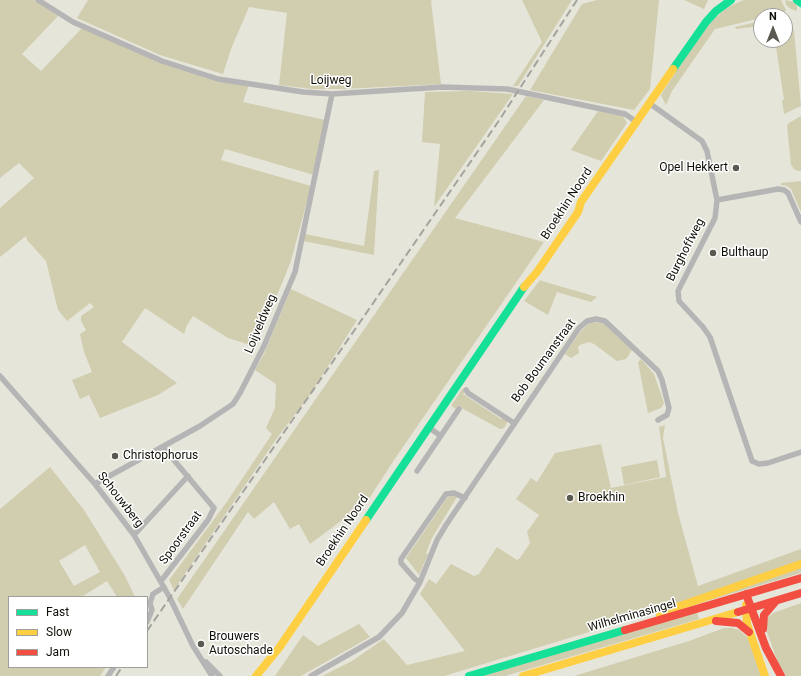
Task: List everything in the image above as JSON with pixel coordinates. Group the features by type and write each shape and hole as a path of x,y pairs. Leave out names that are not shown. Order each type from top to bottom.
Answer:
{"main road":[{"name":"Broekhin Noord","path":"256,676 279,648 528,280 537,272 566,230 578,212 581,202 706,22 716,11 731,0"},
{"path":"797,0 801,3"},
{"path":"628,630 677,607 801,564"},
{"name":"Wilhelminasingel","path":"469,676 801,578"},
{"path":"523,676 801,593"},
{"path":"746,594 749,609 749,632 766,676"},
{"path":"766,648 762,620 766,612 776,601"},
{"path":"749,609 766,648 781,676"},
{"path":"710,620 738,623 749,632"},
{"name":"Broekhin Noord","path":"264,676 279,648"}],"street":[{"name":"Loijweg","path":"38,0 73,22 162,61 193,72 255,86 332,94 442,87 492,88 545,96 625,114 637,122"},
{"name":"Loijveldweg","path":"95,484 200,426 233,404 249,378 295,272 332,94"},
{"name":"Burghoffweg","path":"650,103 702,141 707,152 717,200 715,218 685,274 678,291 677,296 679,302 703,327 710,337 752,461 759,464 768,463 801,452"},
{"path":"717,200 778,189 784,190 788,193 801,222"},
{"name":"Bob Boumanstraat","path":"311,676 379,637 402,613 420,582 437,540 579,328 587,321 596,319 606,321 658,371 662,380 669,408 667,415 658,420"},
{"name":"Schouwberg","path":"0,376 95,484 134,534 163,584 198,655 212,676"},
{"path":"466,390 468,393 514,423"},
{"path":"417,471 460,409"},
{"path":"428,427 441,436"},
{"path":"134,534 188,476 163,447"},
{"name":"Spoorstraat","path":"148,620 152,610 150,603 153,594 163,584 213,511 212,505 188,476"},
{"path":"420,582 415,579 401,563 401,559 446,494 454,493 465,498"},
{"name":"Schouwberg","path":"198,655 220,676"}],"shaded area":[{"path":"0,0 34,0 58,16 22,54 41,71 82,28 171,66 249,85 243,102 325,120 314,175 225,149 221,160 311,186 291,261 256,347 228,338 193,316 187,325 184,334 145,308 122,342 177,383 158,395 100,418 89,395 80,399 72,380 92,372 84,352 80,334 86,330 81,321 81,316 94,307 90,303 67,321 58,310 46,261 27,240 26,236 0,257 0,208 34,178 19,163 0,178"},
{"path":"88,0 433,0 431,1 441,84 343,89 312,89 279,85 287,13 249,7 231,49 223,74 160,55 77,18"},
{"path":"522,0 572,0 518,86 513,86 542,42"},
{"path":"597,0 659,0 650,89 634,110 530,90 582,4"},
{"path":"684,0 708,0 704,9"},
{"path":"744,0 781,0 785,8 753,8 753,20 715,29 672,91 666,105 661,95 701,34 715,18 728,7"},
{"path":"785,0 794,2 797,6 797,11 793,10 793,8 790,8 786,5"},
{"path":"753,23 753,27 736,29 735,27"},
{"path":"793,28 801,106 784,114 782,100 784,100 776,48 793,48"},
{"path":"469,91 513,94 434,207 440,144 422,142 425,92"},
{"path":"526,96 544,100 455,218 544,242 394,460 354,522 349,515 310,544 299,524 290,529 274,502 254,519 248,512 183,609 177,599"},
{"path":"598,111 623,116 627,123 601,161 571,150"},
{"path":"801,116 801,171 799,171 795,170 791,165 787,126 789,123"},
{"path":"379,170 374,255 303,241 305,234 364,246 374,171"},
{"path":"801,181 801,212 791,189 787,186 781,185 781,183"},
{"path":"540,280 597,297 591,302 557,292 548,315 524,301"},
{"path":"291,289 357,320 309,396 277,438 174,590 169,580 226,503 272,434 266,428 275,408 276,384 255,370 264,354"},
{"path":"594,322 605,324 632,350 626,359 617,361 589,342 580,345 578,347 579,353 571,358 565,354 581,331 588,324"},
{"path":"641,359 654,374 664,403 661,408 648,413 638,362"},
{"path":"462,389 465,391 463,394 501,419 508,421 504,428 500,429 458,406 456,409 451,406"},
{"path":"665,425 663,438 678,513 698,586 801,549 801,562 622,622 444,676 322,676 352,661 384,639 407,665 465,651 420,594 429,579 436,584 451,564 474,576 479,574 497,547 517,560 520,558 530,543 527,532 539,515 516,499 531,478 537,482 555,453 601,444 611,488 666,477 659,427"},
{"path":"657,460 660,477 624,485 621,467"},
{"path":"50,467 84,510 125,576 135,596 116,596 107,581 83,596 8,596 8,668 105,668 100,676 0,676 0,509","holes":["85,545 100,572 74,586 59,561"]},
{"path":"451,495 457,497 432,538 426,553 428,554 419,575 406,558 447,498"},
{"path":"801,566 801,573 680,609"},
{"path":"801,603 801,676 786,676 778,663 766,629 768,617 773,613"},
{"path":"697,612 699,619 505,676 481,676"},
{"path":"359,624 370,637 301,676 275,676 303,635 318,646"},
{"path":"724,628 739,630 749,639 763,676 574,676 689,641"}],"railway":[{"path":"148,630 498,122 577,0"},
{"path":"116,676 121,668"}],"traffic: fast":[{"path":"673,69 706,22 716,11 731,0"},
{"path":"797,0 801,3"},
{"path":"366,520 524,287"},
{"path":"469,676 625,630"}],"traffic: slow":[{"path":"524,287 537,272 578,212 581,202 673,69"},
{"path":"256,676 279,648 366,520"},
{"path":"660,615 677,607 801,564"},
{"path":"746,605 747,624 765,676"},
{"path":"523,676 738,612"}],"traffic: jam":[{"path":"625,630 801,578"},
{"path":"738,612 801,593"},
{"path":"746,594 766,648 781,676"},
{"path":"763,629 764,615 776,601"},
{"path":"716,621 738,623 749,632"}],"place":[{"name":"Opel Hekkert","path":"736,168"},
{"name":"Bulthaup","path":"713,253"},
{"name":"Christophorus","path":"115,456"},
{"name":"Broekhin","path":"570,498"},
{"name":"Brouwers Autoschade","path":"201,644"}]}
